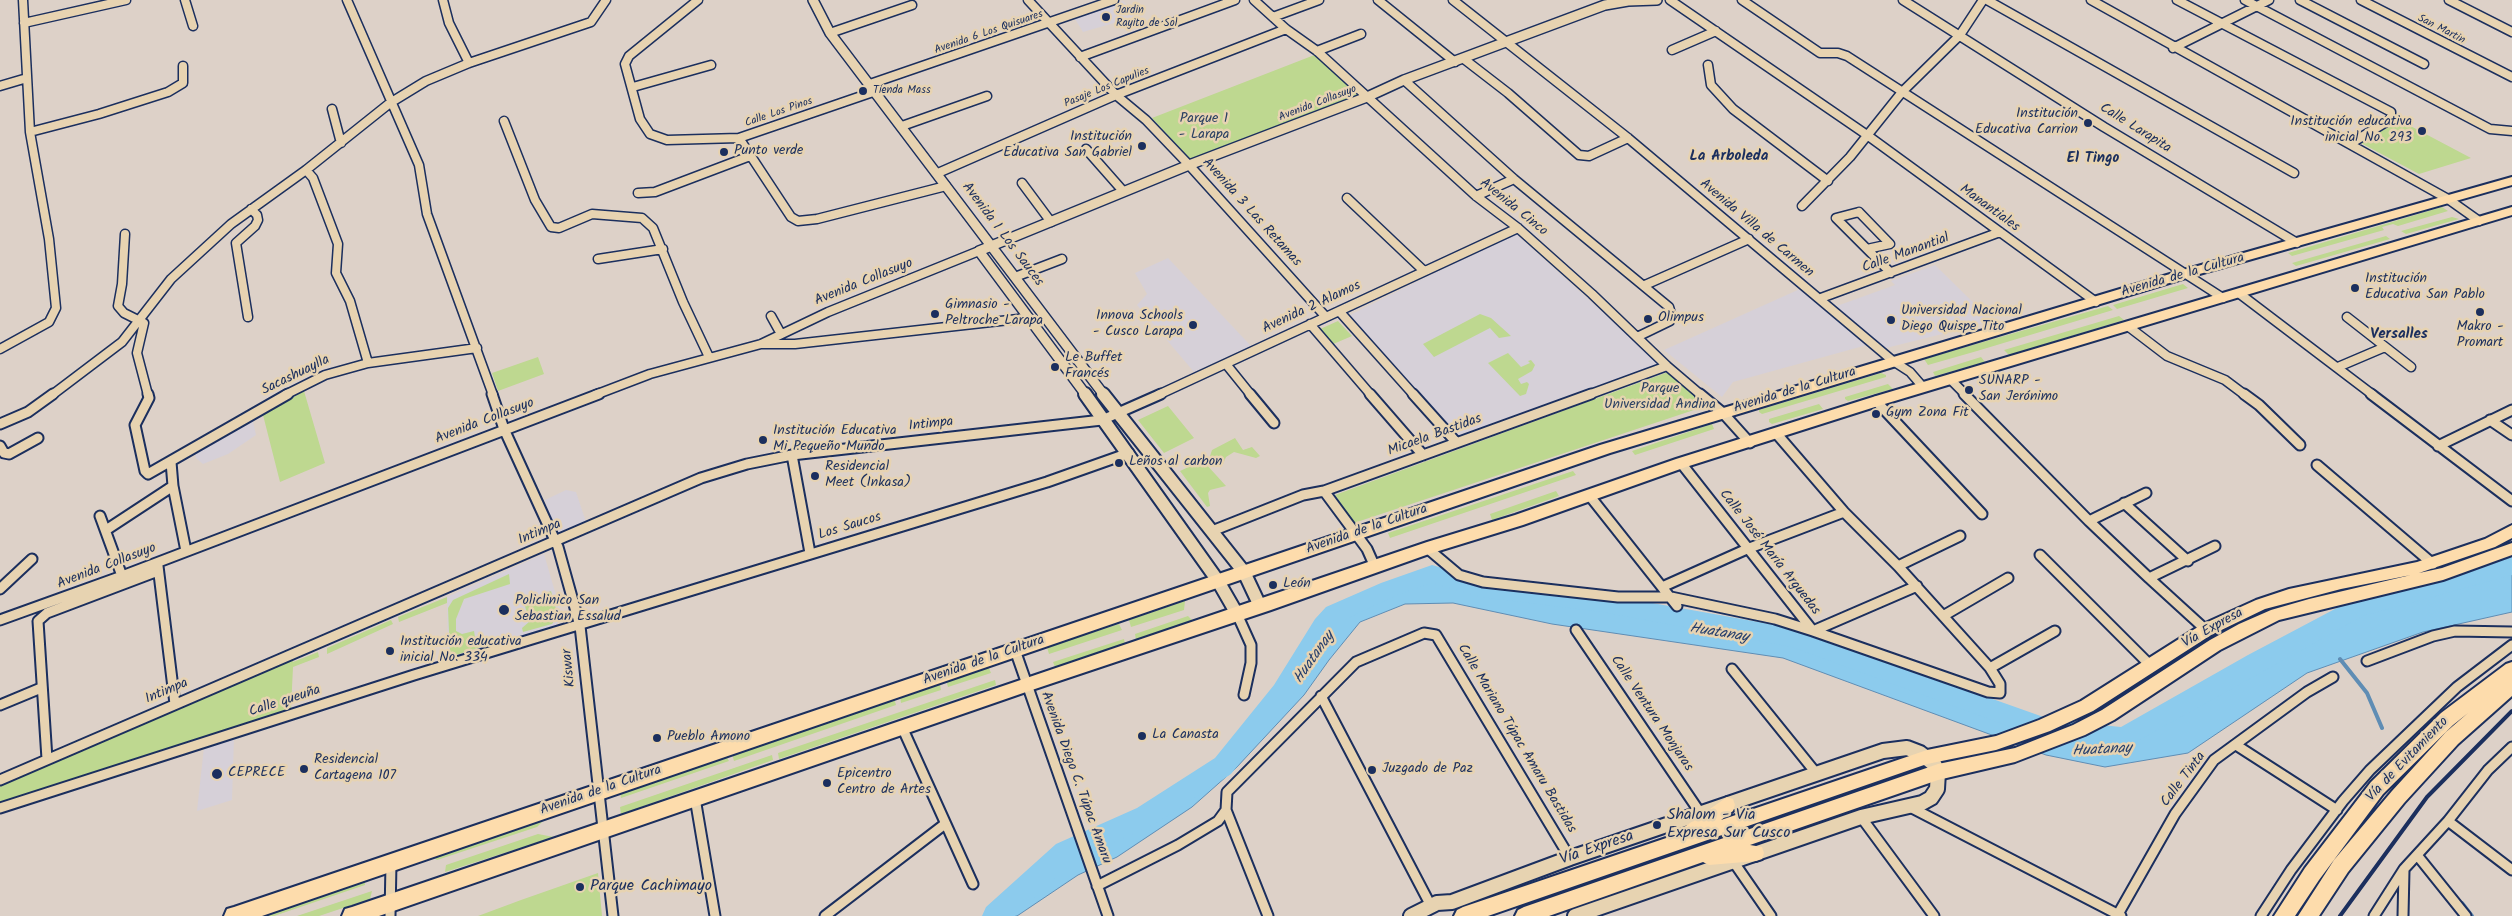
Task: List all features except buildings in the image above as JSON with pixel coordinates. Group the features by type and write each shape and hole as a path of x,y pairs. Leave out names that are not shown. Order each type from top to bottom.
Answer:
{"highway":[{"name":"Avenida de la Cultura","path":"234,916 1605,449 2185,274 2512,181"},
{"path":"352,916 390,909 604,828 1427,548 1517,521 1681,463 1876,401 2512,212"},
{"name":"Vía de Evitamiento","path":"2284,916 2312,874 2377,788 2447,719 2512,669"},
{"name":"Vía de Evitamiento","path":"2308,916 2341,866 2398,797 2452,738 2512,685"}],"main road":[{"name":"Vía Expresa","path":"1422,912 1465,912 1676,843 1927,757 1996,743 2044,726 2087,706 2206,630 2242,612 2289,595 2433,564 2490,543 2512,532"},
{"name":"Vía Expresa","path":"1524,916 1938,772 2015,755 2079,730 2108,714 2215,645 2244,629 2276,615 2310,605 2443,574 2512,549"},
{"name":"Vía Expresa","path":"1465,912 1570,858 1816,773 1895,748 1907,748 1927,757"},
{"path":"1575,916 1600,912 1756,853 1861,817 1877,812 1910,807 1931,798 1937,789 1938,772 1927,757"},
{"path":"1676,843 1727,804"},
{"path":"1689,859 1756,853"}],"street":[{"path":"0,349 48,322 56,308 48,239 30,132 23,0"},
{"path":"24,23 126,0"},
{"path":"185,0 193,26"},
{"name":"Kiswar","path":"347,0 390,103 419,165 427,214 433,224 504,429 555,542 580,626 597,792 604,828 613,916"},
{"path":"442,0 450,23 469,63"},
{"path":"0,424 28,412 91,368 122,342 178,273 231,224 306,170 390,103 426,81 469,63 591,22 606,0"},
{"name":"Calle Los Pinos","path":"698,0 630,56 625,64 633,87 640,119 650,134 658,138 739,138 873,88"},
{"name":"Avenida 1 Los Sauces","path":"813,0 830,33 938,173 1118,413 1244,572 1260,606"},
{"name":"Avenida 3 Las Retamas","path":"1028,0 1116,95 1146,120 1189,165 1326,317"},
{"name":"Avenida 6 Los Quisuares","path":"873,88 1048,22 1114,0"},
{"path":"1080,57 1235,0"},
{"name":"Avenida Cinco","path":"1254,0 1286,29 1317,51 1476,196 1518,228 1638,337 1667,366 1723,413 1750,442"},
{"path":"1273,17 1319,0"},
{"path":"1378,0 1508,93 1579,155 1589,156 1628,138"},
{"name":"Avenida Villa de Carmen","path":"1453,0 1628,138 1821,298 1893,361 1910,372 1923,387"},
{"name":"Avenida Collasuyo","path":"0,620 122,576 158,567 186,551 669,368 761,344 780,334 1123,191 1367,97 1404,80 1605,6 1628,1 1657,0"},
{"name":"Manantiales","path":"1670,0 1867,135 2096,302"},
{"path":"1742,0 1820,53 1838,53 1847,56 2223,298"},
{"name":"Calle Larapita","path":"1903,0 2093,118 2104,127 2297,243"},
{"path":"1802,206 1850,157 1902,92 1960,35 1982,0"},
{"path":"1987,0 2294,173"},
{"path":"2091,0 2173,48 2448,198 2479,221"},
{"path":"2177,0 2391,112 2392,118 2350,144"},
{"path":"2245,0 2490,129 2512,131"},
{"path":"2173,48 2223,25 2269,0"},
{"path":"2300,0 2424,64"},
{"name":"San Martin","path":"2361,0 2512,77"},
{"path":"2449,0 2512,32"},
{"path":"830,33 912,5"},
{"name":"Pasaje Los Capulies","path":"938,173 1116,95 1286,29"},
{"path":"1672,50 1716,31"},
{"path":"1317,51 1361,34"},
{"path":"633,87 711,65"},
{"path":"30,132 168,92 183,83 183,66"},
{"path":"1708,66 1711,85 1733,109 1828,181"},
{"path":"0,86 27,78"},
{"path":"1404,80 1514,179 1669,307 1672,317 1666,324 1638,337"},
{"path":"902,126 987,96"},
{"path":"332,109 341,143"},
{"path":"504,121 536,200 551,227 559,228 592,214 642,218 653,228 683,302 709,357"},
{"path":"739,138 791,217 798,220 818,219 946,186"},
{"path":"1086,149 1123,191"},
{"path":"638,193 656,192 750,156"},
{"path":"306,170 313,178 338,244 336,273 350,301 368,363"},
{"path":"1476,196 1514,179"},
{"path":"1022,183 1051,222"},
{"path":"1347,198 1424,271"},
{"path":"248,317 236,243 255,226 258,220 257,215 251,209"},
{"path":"1867,249 1890,244 1859,212 1836,218 1867,249 1891,272"},
{"name":"Avenida 2 Alamos","path":"1118,413 1518,228"},
{"name":"Calle Manantial","path":"1821,298 2000,232"},
{"path":"125,234 122,284 118,306 124,313 139,319"},
{"path":"1645,286 1749,239"},
{"path":"598,259 663,249"},
{"name":"Avenida 1 Los Sauces","path":"979,251 1102,420 1129,453 1218,581 1237,614"},
{"path":"1015,277 1062,259"},
{"path":"2240,294 2512,501"},
{"path":"1339,311 1456,442"},
{"path":"771,316 780,334"},
{"path":"2347,317 2411,367"},
{"path":"761,344 795,344 1027,318"},
{"name":"Sacashuaylla","path":"139,319 144,323 138,353 149,398 136,425 145,471 148,474 307,383 348,367 477,348"},
{"path":"1310,324 1423,456"},
{"path":"2129,326 2167,356 2225,380 2259,405 2300,445"},
{"path":"2338,367 2385,347"},
{"path":"1226,364 1274,423"},
{"name":"Micaela Bastidas","path":"1212,531 1303,495 1324,490 1423,456 1456,442 1667,366"},
{"path":"1950,379 2089,521 2206,630"},
{"path":"1876,401 1982,514"},
{"path":"2438,446 2512,410"},
{"name":"Intimpa","path":"0,780 702,478 747,464 792,455 1102,420 1118,413"},
{"path":"2490,420 2512,435"},
{"path":"1776,433 1844,512 1917,586 1990,668 2055,631"},
{"path":"0,446 4,454 10,454 38,438"},
{"name":"Los Saucos","path":"580,626 1047,482 1129,453"},
{"path":"792,455 810,554"},
{"path":"171,462 173,486 186,551"},
{"name":"Calle José María Arguedas","path":"1681,463 1813,631 1988,692 2000,693 2002,689 1990,668"},
{"path":"2317,465 2433,564"},
{"path":"106,530 173,486"},
{"path":"1324,490 1356,534 1375,567"},
{"path":"2089,521 2109,513 2124,503 2146,493"},
{"path":"1589,495 1677,606"},
{"path":"2124,503 2188,561"},
{"path":"1662,587 1747,548 1844,512"},
{"path":"100,516 122,576"},
{"path":"1898,566 1960,536"},
{"path":"2149,578 2188,561 2215,546"},
{"path":"1427,548 1446,567 1459,575 1483,582 1618,597 1671,597 1775,619 1813,631 1917,586"},
{"path":"2040,555 2151,666"},
{"path":"0,589 32,559"},
{"path":"47,759 38,621 41,616 158,567 175,704"},
{"path":"1943,616 2008,578"},
{"path":"1237,614 1251,645 1251,663 1244,695"},
{"name":"Calle queuña","path":"0,808 414,675 580,626"},
{"name":"Calle Ventura Monjaras","path":"1576,630 1701,814"},
{"path":"2367,661 2434,636 2455,631 2512,632"},
{"name":"Calle Mariano Túpac Amaru Bastidas","path":"1321,696 1356,662 1424,633 1436,635 1570,858"},
{"path":"2261,916 2292,870 2337,810 2388,751 2457,686 2512,645"},
{"name":"Avenida Diego C. Túpac Amaru","path":"1014,650 1108,916"},
{"path":"1732,669 1816,773"},
{"name":"Calle Tinta","path":"2119,915 2175,814 2214,760 2307,692 2333,677"},
{"path":"2457,686 2473,699"},
{"path":"0,705 41,688"},
{"path":"1268,916 1226,810 1227,792 1321,696 1422,912"},
{"path":"902,726 973,884"},
{"path":"2236,745 2337,810"},
{"path":"2374,916 2404,869 2448,821 2488,770 2512,747"},
{"path":"695,798 715,916"},
{"path":"1910,807 2119,915"},
{"path":"1097,885 1201,833 1218,821 1226,810"},
{"path":"1861,817 1934,916"},
{"path":"2448,821 2512,870"},
{"path":"825,916 945,824"},
{"path":"2417,855 2466,916"},
{"path":"1733,861 1771,916"},
{"path":"390,909 391,863"},
{"path":"2404,869 2404,916"}],"shaded area":[{"name":"Jardin Rayito de Sol","path":"1123,1 1138,16 1083,32 1075,19"},
{"path":"1515,233 1662,366 1458,440 1348,316"},
{"name":"Innova Schools - Cusco Larapa","path":"1168,258 1251,346 1194,372 1137,305 1147,294 1135,273"},
{"path":"1935,265 1992,321 1946,332 1913,301 1946,333 1882,349 1834,307 1895,285 1891,281"},
{"path":"1800,289 1867,345 1733,382 1722,397 1664,350"},
{"path":"252,417 256,435 228,454 203,464 196,458 194,448"},
{"path":"566,490 576,492 586,522 556,536 545,500"},
{"name":"Policlinico San Sebastian Essalud","path":"544,554 562,616 555,627 448,659 447,597"},
{"name":"CEPRECE","path":"234,737 232,800 197,811 204,747"}],"green space":[{"name":"Parque 1 - Larapa","path":"1317,54 1361,95 1191,160 1152,118"},
{"path":"2401,121 2471,158 2419,174 2359,142"},
{"path":"2442,207 2448,211 2398,226 2393,224 2382,227 2384,230 2292,256 2288,253"},
{"path":"2452,217 2459,219 2406,234 2401,231"},
{"path":"2386,236 2390,239 2296,266 2292,263"},
{"path":"2183,284 2188,288 2117,309 2113,305"},
{"path":"2108,306 2113,310 1977,351 1928,365 1924,359"},
{"path":"1480,314 1491,318 1511,336 1499,338 1490,328 1434,357 1423,344"},
{"path":"2119,316 2124,320 2009,355 2004,350"},
{"path":"1338,321 1352,336 1331,345 1318,330"},
{"path":"1508,353 1521,367 1530,363 1528,361 1531,360 1535,365 1532,371 1518,379 1521,384 1527,382 1529,384 1526,394 1520,396 1488,363"},
{"path":"538,357 544,374 498,391 492,373"},
{"path":"1981,357 1985,362 1935,376 1933,372"},
{"name":"Parque Universidad Andina","path":"1668,372 1703,403 1697,409 1354,523 1335,495"},
{"path":"1881,373 1886,375 1886,377 1762,414 1759,412 1759,410"},
{"path":"1888,384 1893,389 1848,401 1845,399 1845,397"},
{"path":"304,391 325,463 280,482 263,415"},
{"path":"1819,404 1823,409 1772,424 1769,422 1769,419"},
{"path":"1168,406 1194,438 1164,453 1138,420"},
{"path":"1712,424 1714,429 1635,455 1632,451"},
{"path":"1235,438 1243,450 1252,447 1260,456 1256,458 1234,452 1226,457 1223,464 1218,467 1210,456 1212,450"},
{"path":"1199,462 1206,464 1226,486 1210,490 1208,493 1210,506 1207,507 1180,471"},
{"path":"1573,471 1576,475 1390,538 1388,533"},
{"path":"1556,491 1559,496 1492,520 1490,514"},
{"path":"509,574 510,584 464,599 456,619 456,631 462,634 474,631 475,637 482,635 484,646 450,657 448,608 453,600"},
{"path":"551,591 558,616 552,624 523,632 522,628 529,622 524,602"},
{"path":"447,597 447,603 399,622 398,617"},
{"path":"1185,601 1184,610 1131,627 1129,620"},
{"path":"1188,616 1194,622 1136,640 1135,634"},
{"path":"391,620 393,624 327,654 327,648"},
{"path":"1119,624 1122,630 1049,654 1047,647"},
{"path":"1124,639 1125,644 1055,667 1053,662"},
{"path":"318,652 319,657 293,667 291,709 0,802 0,786 293,658 293,662"},
{"path":"988,666 991,673 948,687 946,680"},
{"path":"995,680 996,685 779,759 778,753"},
{"path":"940,684 941,690 901,703 900,696"},
{"path":"894,698 896,705 734,761 732,754"},
{"path":"772,755 773,760 621,814 620,807"},
{"path":"726,756 729,761 621,798 620,791"},
{"path":"550,814 537,827 437,860 431,855"},
{"path":"538,834 554,837 445,872 446,865"},
{"name":"Parque Cachimayo","path":"598,873 602,916 478,916 521,900"},
{"path":"365,878 365,885 274,916 249,916"},
{"path":"372,891 370,899 319,916 297,916"}],"water":[{"name":"Huatanay","path":"2512,566 2512,612 2423,632 2307,673 2188,753 2105,767 2046,755 1783,658 1552,624 1453,603 1405,604 1360,622 1304,695 1236,768 1192,807 1117,857 1078,875 1017,916 995,916 1065,852 1146,816 1223,766 1282,692 1323,626 1334,614 1389,589 1432,574 1481,588 1602,603 1792,638 2052,731 2123,738 2256,662 2358,608"}],"waterway":[{"name":"Huatanay","path":"995,916 1065,852 1146,816 1223,766 1282,692 1323,626 1334,614 1389,589 1432,574 1481,588 1602,603 1792,638 2052,731 2123,738 2256,662 2358,608 2512,566"},
{"path":"2340,659 2367,693 2382,728"},
{"path":"2462,903 2472,916"}],"railway":[{"path":"2340,916 2427,797 2512,711"}],"place":[{"name":"Jardin Rayito de Sol","path":"1106,17"},
{"name":"Tienda Mass","path":"863,91"},
{"name":"Institución Educativa Carrion","path":"2088,123"},
{"name":"Institución educativa inicial No. 293","path":"2422,131"},
{"name":"Institución Educativa San Gabriel","path":"1142,146"},
{"name":"Punto verde","path":"724,152"},
{"name":"Institución Educativa San Pablo","path":"2355,288"},
{"name":"Makro - Promart","path":"2480,312"},
{"name":"Gimnasio - Peltroche Larapa","path":"935,314"},
{"name":"Olimpus","path":"1648,319"},
{"name":"Universidad Nacional Diego Quispe Tito","path":"1891,320"},
{"name":"Innova Schools - Cusco Larapa","path":"1193,325"},
{"name":"Le Buffet Francés","path":"1055,367"},
{"name":"SUNARP - San Jerónimo","path":"1969,390"},
{"name":"Gym Zona Fit","path":"1876,414"},
{"name":"Institución Educativa Mi Pequeño Mundo","path":"763,440"},
{"name":"Leños al carbon","path":"1119,463"},
{"name":"Residencial Meet (Inkasa)","path":"815,476"},
{"name":"León","path":"1273,585"},
{"name":"Policlinico San Sebastian Essalud","path":"504,610"},
{"name":"Institución educativa inicial No. 334","path":"390,651"},
{"name":"La Canasta","path":"1142,736"},
{"name":"Pueblo Amono","path":"657,738"},
{"name":"Residencial Cartagena 107","path":"304,769"},
{"name":"Juzgado de Paz","path":"1372,770"},
{"name":"CEPRECE","path":"217,774"},
{"name":"Epicentro Centro de Artes","path":"827,783"},
{"name":"Shalom - Via Expresa Sur Cusco","path":"1657,825"},
{"name":"Parque Cachimayo","path":"580,887"}],"district":[{"name":"La Arboleda","path":"1729,157"},
{"name":"El Tingo","path":"2093,159"},
{"name":"Versalles","path":"2399,335"}]}
